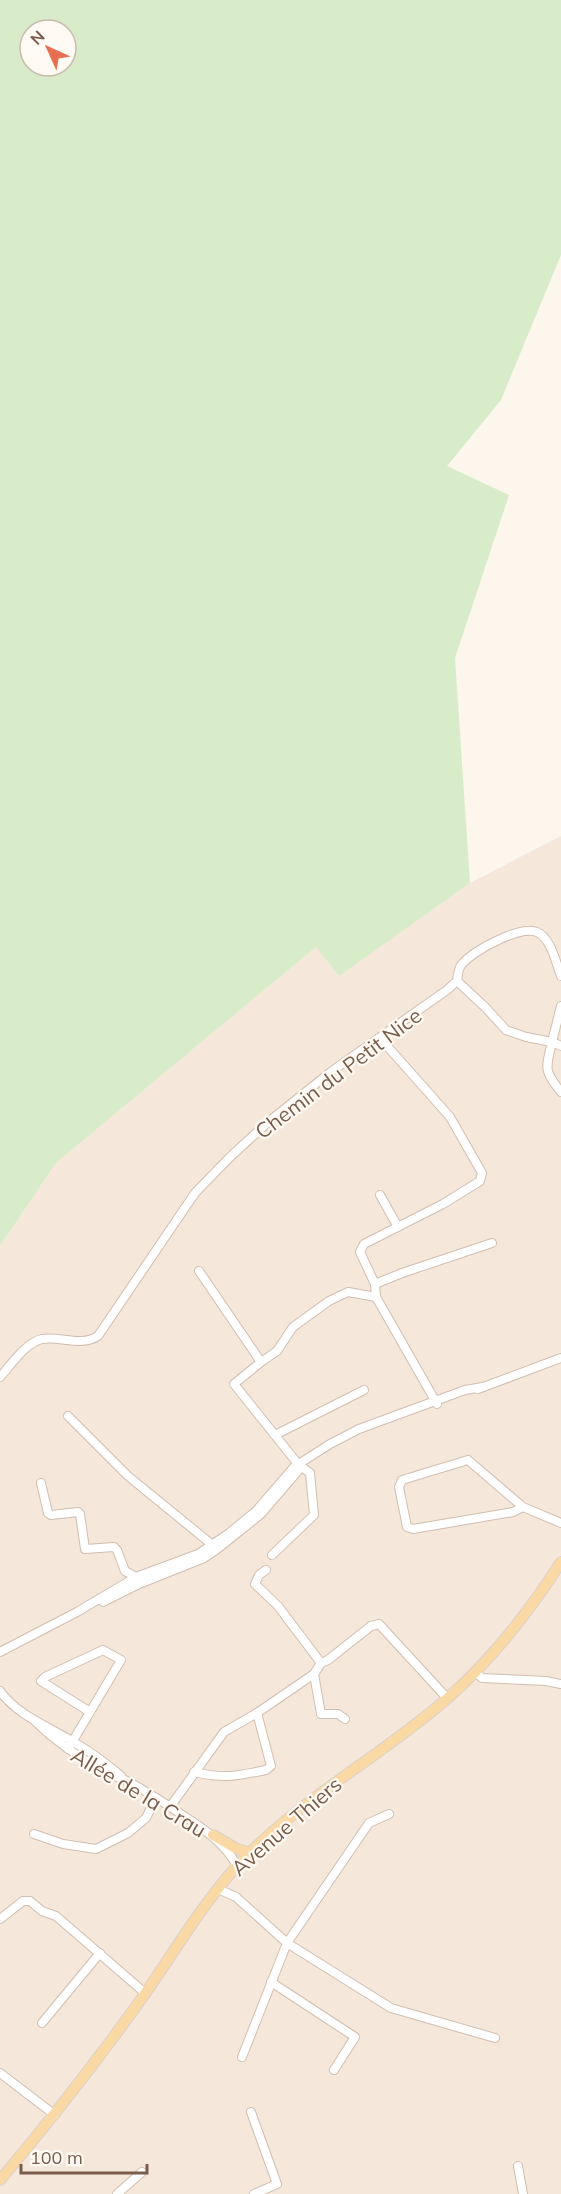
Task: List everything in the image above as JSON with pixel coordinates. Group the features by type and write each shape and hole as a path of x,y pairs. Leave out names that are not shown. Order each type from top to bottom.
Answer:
{"main road":[{"name":"Avenue Thiers","path":"0,2180 101,2056 176,1946 237,1866 304,1805 447,1698 476,1672 507,1639 534,1604 561,1562"},
{"path":"213,1835 237,1849 251,1853"}],"street":[{"path":"561,976 545,939 537,932 524,930 474,953 460,966 457,981 506,1030 561,1046"},
{"name":"Chemin du Petit Nice","path":"0,1377 25,1350 42,1340 90,1341 98,1336 195,1193 267,1123 359,1051 457,981"},
{"path":"561,1006 546,1068 552,1081 561,1092"},
{"path":"380,1038 450,1117 482,1173 480,1181 443,1204 364,1244 360,1252 375,1284 376,1297 437,1403"},
{"path":"380,1195 398,1227"},
{"path":"375,1284 492,1244"},
{"path":"199,1271 261,1362"},
{"path":"272,1555 314,1515 310,1473 300,1466 234,1384 277,1351 293,1327 328,1301 348,1292 376,1297"},
{"path":"0,1660 3,1650 77,1612 115,1598 138,1581 204,1558 214,1547 261,1514 300,1466 336,1446 437,1403 561,1358"},
{"path":"274,1435 364,1390"},
{"path":"68,1416 128,1476 214,1547"},
{"path":"523,1507 513,1512 413,1529 407,1527 399,1487 402,1480 468,1460 523,1507 561,1522"},
{"path":"41,1483 48,1514 78,1512 85,1549 114,1547 125,1571 138,1581"},
{"path":"266,1570 259,1575 255,1584 278,1606 321,1663"},
{"path":"170,1807 224,1732 257,1713 314,1674 321,1663 371,1626 379,1624 447,1698"},
{"path":"70,1746 121,1660 103,1650 45,1677 42,1682 90,1712"},
{"path":"476,1672 482,1678 546,1680 561,1684"},
{"path":"314,1674 321,1714 338,1714 345,1719"},
{"name":"Allée de la Crau","path":"0,1691 4,1701 70,1746 110,1766 127,1781 213,1835 232,1856 237,1866"},
{"path":"194,1772 229,1778 266,1770 271,1766 257,1713"},
{"path":"34,1834 63,1844 96,1849 128,1833 146,1818 156,1798"},
{"path":"242,2057 287,1942 369,1823 389,1814"},
{"path":"218,1888 236,1898 287,1942 392,2008 495,2038"},
{"path":"0,1919 23,1901 30,1901 42,1911 56,1916 146,1993"},
{"path":"42,2023 100,1953"},
{"path":"271,1982 355,2037 334,2070"},
{"path":"0,2073 55,2115"},
{"path":"250,2112 277,2184 254,2194"},
{"path":"518,2166 523,2194"},
{"path":"117,2194 142,2172"}],"shaded area":[{"path":"561,836 561,2194 0,2194 0,1246 56,1163 316,947 339,975 470,883"}],"green space":[{"path":"0,0 561,0 561,255 501,400 447,466 509,495 455,658 470,883 339,976 316,947 56,1163 0,1246"}]}
